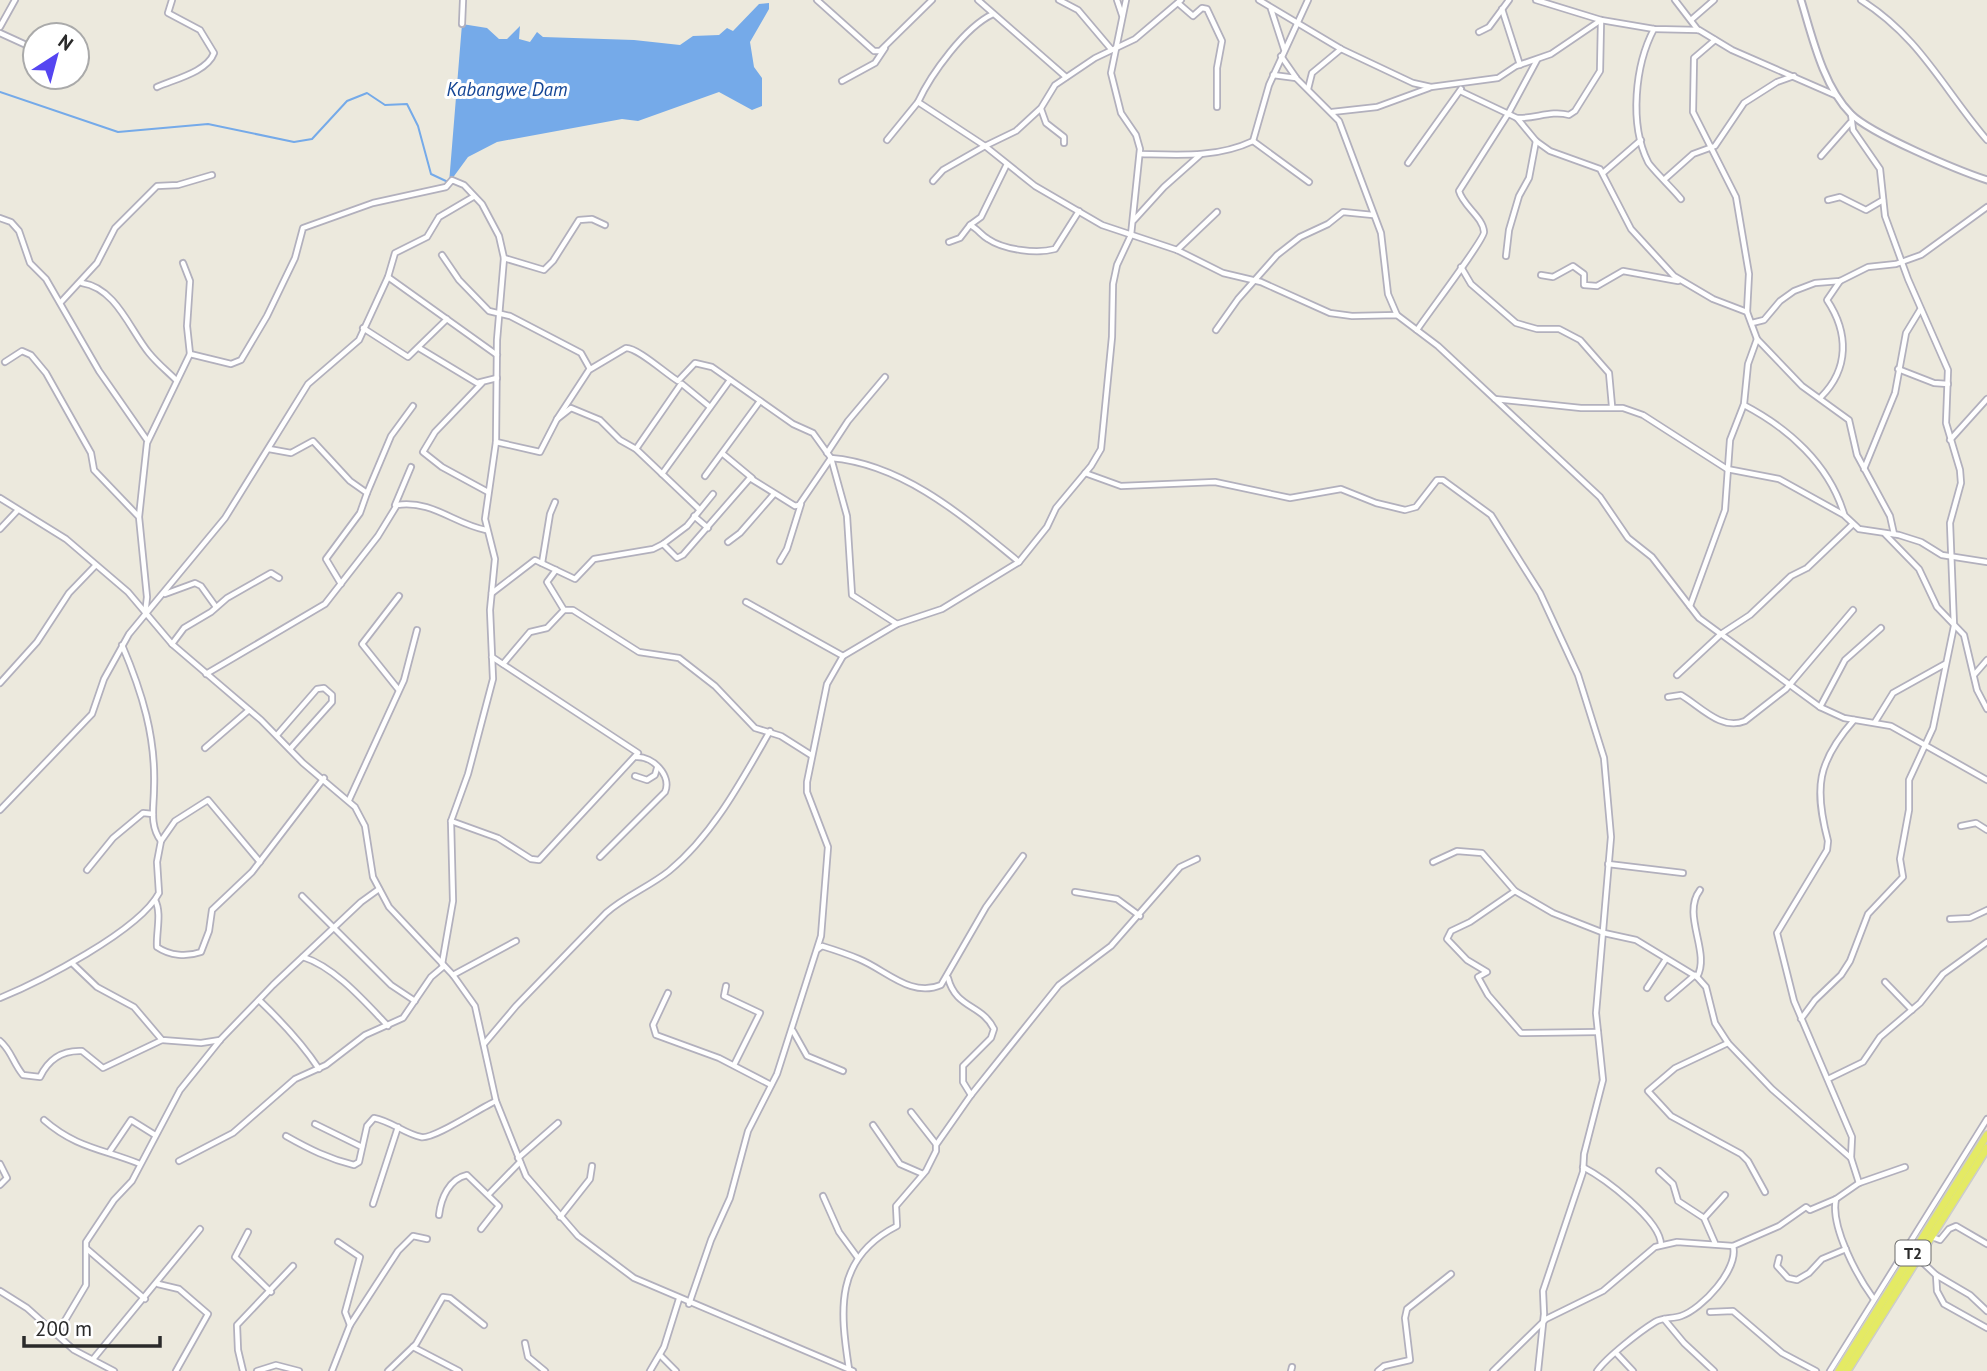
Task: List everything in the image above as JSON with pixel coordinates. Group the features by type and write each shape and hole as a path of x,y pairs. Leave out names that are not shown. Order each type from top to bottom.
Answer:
{"main road":[{"name":"T2","path":"1839,1371 1987,1135"},
{"name":"T2","path":"1847,1371 1987,1148"}],"street":[{"path":"0,27 15,0"},
{"path":"157,87 208,63 214,53 200,30 168,13 172,0"},
{"path":"462,24 463,0"},
{"path":"817,0 874,51 886,48"},
{"path":"842,81 875,63 898,31 932,0"},
{"path":"978,0 1066,77"},
{"path":"1059,0 1078,10 1113,48"},
{"path":"1117,0 1122,16"},
{"path":"689,1304 711,1240 727,1207 748,1131 772,1085 792,1030 795,1010 817,950 823,925 828,847 807,792 811,754 827,684 843,656 897,624 942,609 1019,562 1047,527 1056,508 1097,459 1103,442 1112,337 1113,284 1117,265 1131,235 1140,154 1136,135 1121,113 1114,93 1111,63 1126,0"},
{"path":"1259,0 1341,49 1413,83 1431,87"},
{"path":"1140,154 1201,155 1235,149 1253,141 1273,75 1308,0"},
{"path":"1479,32 1489,27 1509,0"},
{"path":"1536,0 1601,20 1654,29 1699,30"},
{"path":"1678,0 1699,30 1715,40 1839,96"},
{"path":"1691,20 1714,0"},
{"path":"1801,0 1811,39 1839,96 1851,114 1868,126 1946,164 1987,180"},
{"path":"1861,0 1887,18 1918,47 1987,140"},
{"path":"933,181 943,170 1016,131 1041,108 1049,91 1066,77 1113,48 1135,39 1180,1 1193,16 1202,8 1207,9 1221,34 1217,107"},
{"path":"1269,5 1284,49"},
{"path":"1502,9 1520,65"},
{"path":"887,141 918,102 930,79 948,56 975,26 993,14"},
{"path":"1332,112 1377,107 1431,87 1498,78 1520,65 1551,54 1601,20"},
{"path":"1460,91 1517,118 1534,118 1553,112 1569,115 1575,111 1600,71 1601,20"},
{"path":"1654,29 1637,78 1641,139 1651,167 1666,178 1681,199"},
{"path":"0,33 21,43"},
{"path":"1715,40 1697,54 1692,74 1693,111 1736,197 1749,274 1747,312 1757,339 1802,386 1849,420 1857,455 1890,516 1894,534"},
{"path":"1308,89 1312,73 1341,49"},
{"path":"1281,56 1297,79 1332,112 1343,130 1384,242 1388,294 1397,315 1494,399 1600,497 1628,538 1652,558 1689,607 1721,634 1820,707 1854,720 1891,726 1987,780"},
{"path":"1417,330 1481,243 1484,233 1481,223 1461,200 1459,191 1508,114 1537,60"},
{"path":"1273,75 1297,79"},
{"path":"1666,178 1693,154 1711,148 1744,103 1777,82 1795,76"},
{"path":"1408,163 1465,83"},
{"path":"918,102 1079,212 1131,235 1177,250 1223,273 1255,280 1331,313 1352,316 1397,315"},
{"path":"1041,108 1043,119 1064,137 1064,143"},
{"path":"1801,1019 1845,968 1868,914 1885,893 1902,880 1900,859 1908,820 1909,780 1927,747 1954,626 1950,523 1961,470 1950,440 1945,414 1948,370 1885,216 1880,169 1853,130 1851,114"},
{"path":"1517,118 1536,141 1557,154 1592,164 1603,173 1631,229 1679,281"},
{"path":"1821,156 1851,122"},
{"path":"1603,173 1641,139"},
{"path":"1253,141 1309,182"},
{"path":"1506,257 1509,230 1519,196 1529,178 1536,141"},
{"path":"1133,220 1164,187 1201,155"},
{"path":"949,242 960,238 983,214 1007,164"},
{"path":"61,302 81,283 101,257 115,228 157,186 178,185 212,175"},
{"path":"178,1161 233,1133 295,1079 319,1069 346,1052 365,1035 403,1018 431,977 443,965 453,901 451,821 468,774 490,693 495,559 486,530 488,492 496,442 497,355 504,258 499,236 487,214 464,185 454,180 446,187 373,203 303,228 295,258 267,316 241,360 231,364 190,354"},
{"path":"0,810 92,714 104,679 122,645 164,594 176,575 225,518 269,449 277,430 313,378 359,340 398,250 420,241 443,213 473,197"},
{"path":"1828,200 1840,197 1866,210 1884,199"},
{"path":"1752,323 1764,320 1780,301 1794,290 1815,283 1840,281 1868,267 1902,262 1929,250 1987,206"},
{"path":"1364,213 1370,209"},
{"path":"970,225 982,231 988,239 1021,250 1050,251 1059,246 1079,212"},
{"path":"1177,250 1217,212"},
{"path":"1216,330 1277,255 1300,237 1328,224 1343,212 1373,215"},
{"path":"0,218 10,222 19,231 30,263 44,276 99,371 147,440"},
{"path":"504,258 544,270 553,261 579,220 592,219 605,225"},
{"path":"442,256 489,311 510,316 580,353 590,369"},
{"path":"145,615 147,597 139,517 147,440 190,354 187,326 190,281 183,263"},
{"path":"1541,275 1553,277 1573,266 1584,274 1584,285 1597,286 1622,271 1679,281 1747,312"},
{"path":"1461,268 1471,284 1516,323 1537,329 1559,329 1580,340 1609,373 1612,406"},
{"path":"388,277 497,355"},
{"path":"1820,397 1838,379 1843,355 1839,326 1827,300 1840,281"},
{"path":"81,283 94,286 112,302 129,321 146,350 176,380"},
{"path":"1864,469 1895,393 1906,333 1921,309"},
{"path":"363,328 408,357 447,318"},
{"path":"1689,607 1725,510 1730,440 1744,404 1748,364 1757,339"},
{"path":"496,442 540,452 556,419 590,369 629,347 637,349 653,365 710,407"},
{"path":"419,348 482,383"},
{"path":"5,362 22,351 36,360 82,435 91,453 94,470 139,517"},
{"path":"636,449 680,383 698,362 712,367 793,424 813,433 831,458 847,516 852,595 897,624"},
{"path":"1898,369 1934,383 1948,384"},
{"path":"827,453 848,421 885,377"},
{"path":"488,492 442,467 423,452 435,432 482,383 496,378"},
{"path":"662,474 730,380"},
{"path":"1494,399 1581,408 1612,406 1643,415 1727,469 1763,479 1779,479 1844,515"},
{"path":"705,476 760,401"},
{"path":"1950,440 1986,403"},
{"path":"1744,404 1775,422 1802,444 1831,485 1844,515 1859,529 1914,539 1950,557 1987,562"},
{"path":"341,585 326,559 360,513 391,436 413,406"},
{"path":"556,419 571,408 600,421 620,440 636,449 699,509"},
{"path":"269,449 291,453 313,441 349,481 367,493"},
{"path":"723,454 774,494 795,506 801,503"},
{"path":"831,458 880,472 926,492 1019,562"},
{"path":"780,561 787,549 801,503 831,458"},
{"path":"206,674 325,604 383,530 411,467"},
{"path":"1085,473 1121,486 1215,482 1290,498 1340,489 1367,500 1405,510 1416,507 1440,479 1489,512 1540,593 1578,675 1594,723 1604,758 1610,822 1597,1013 1602,1080 1583,1167 1557,1257 1543,1291 1538,1371"},
{"path":"663,544 677,558 686,552 747,480 754,479"},
{"path":"492,594 536,560 575,579 594,558 653,549 687,526 713,494"},
{"path":"728,542 740,533 774,494"},
{"path":"0,498 17,511 54,531 128,592 172,644 349,800 365,826 370,868 379,889 396,916 453,975 475,1006 496,1101 519,1160 531,1183 560,1217 607,1261 634,1278 689,1304 851,1370 843,1292 858,1258 886,1232 897,1226 896,1206 923,1174 934,1157 936,1145 971,1095 1059,985 1072,972 1105,951 1140,916 1180,867 1197,859"},
{"path":"542,562 550,514 555,502"},
{"path":"394,506 428,505 447,513 458,522 486,530"},
{"path":"0,529 17,511"},
{"path":"694,516 708,528"},
{"path":"1677,675 1721,634 1750,615 1853,525"},
{"path":"1885,534 1919,569 1937,607 1964,635 1973,676 1987,709"},
{"path":"0,683 37,642 69,593 95,566"},
{"path":"555,570 547,582 548,587 564,610"},
{"path":"172,644 180,631 227,598 271,573 279,578"},
{"path":"164,594 195,583 204,589 216,607"},
{"path":"398,596 362,644 398,689"},
{"path":"746,602 843,656"},
{"path":"503,664 530,632 547,628 564,610 573,610 639,652 679,658 715,686 748,723 770,731 811,754"},
{"path":"1668,697 1681,695 1716,718 1739,724 1788,685 1853,610"},
{"path":"1820,707 1844,660 1881,628"},
{"path":"349,800 406,673 417,631"},
{"path":"122,645 142,699 152,737 155,774 153,827 161,841"},
{"path":"451,821 498,838 531,859 538,860 638,753 636,749 492,657"},
{"path":"1973,676 1987,660"},
{"path":"1875,722 1893,693 1945,664"},
{"path":"276,735 317,690 324,688 332,695 333,700 290,749"},
{"path":"205,748 249,710"},
{"path":"1854,720 1829,751 1818,785 1828,841 1827,850 1777,933 1801,1019 1852,1137 1851,1158 1859,1183"},
{"path":"484,1044 510,1012 606,913 621,900 666,874 689,853 712,827 770,731"},
{"path":"600,857 665,792 667,779 657,767 647,758 635,757"},
{"path":"635,776 643,780 651,778 657,767"},
{"path":"155,900 159,912 156,931 158,947 164,952 191,956 201,952 214,908 260,862 324,778"},
{"path":"0,998 66,964 73,964 141,914 159,893 157,862 161,841 174,821 208,800 260,862"},
{"path":"87,870 113,838 142,813 153,814"},
{"path":"1961,826 1976,823 1987,830"},
{"path":"1433,862 1457,850 1482,853 1515,891 1553,913 1604,933 1636,940 1696,976 1706,987 1715,1023 1728,1043 1772,1089 1851,1158"},
{"path":"817,950 822,946 859,959 908,986 924,989 941,985 948,978 986,906 1023,856"},
{"path":"1608,864 1683,873"},
{"path":"57,1334 86,1285 86,1242 114,1200 132,1181 180,1090 221,1039 302,957 379,889"},
{"path":"1668,998 1696,976 1702,966 1695,916 1700,890"},
{"path":"1515,891 1470,922 1451,931 1447,939 1452,946 1487,972 1478,977 1488,995 1521,1033 1598,1032"},
{"path":"1075,892 1117,899 1140,916"},
{"path":"302,896 391,985 415,1001"},
{"path":"1950,919 1970,918 1987,910"},
{"path":"453,975 516,941"},
{"path":"1828,1079 1858,1067 1869,1056 1880,1037 1912,1010 1944,974 1987,942"},
{"path":"302,957 317,963 346,985 388,1026"},
{"path":"1647,988 1666,959"},
{"path":"73,964 97,987 134,1007 162,1040"},
{"path":"948,978 956,998 982,1013 994,1029 990,1038 963,1066 961,1075 971,1095"},
{"path":"1885,982 1912,1010"},
{"path":"726,986 724,996 760,1013 734,1065"},
{"path":"668,993 653,1025 656,1035 734,1065 772,1085"},
{"path":"260,1001 281,1025 299,1040 319,1069"},
{"path":"792,1030 807,1056 843,1071"},
{"path":"0,1041 10,1051 14,1064 23,1075 40,1077 47,1063 65,1052 82,1051 103,1068 162,1040 201,1043 221,1039"},
{"path":"1728,1043 1675,1068 1648,1091 1671,1116 1741,1154 1765,1192"},
{"path":"286,1136 321,1157 336,1157 351,1165 359,1161 367,1126 374,1118 419,1137 431,1138 468,1114 496,1101"},
{"path":"911,1112 936,1145"},
{"path":"1830,1371 1873,1298 1987,1119"},
{"path":"44,1120 68,1139 97,1151 110,1151 140,1164"},
{"path":"110,1151 131,1120 155,1135"},
{"path":"489,1194 519,1160 558,1123"},
{"path":"315,1124 362,1147"},
{"path":"873,1125 900,1164 923,1174"},
{"path":"373,1204 398,1127"},
{"path":"0,1164 7,1178 0,1185"},
{"path":"560,1217 590,1180 592,1167"},
{"path":"1583,1167 1622,1195 1657,1230 1661,1245"},
{"path":"1493,1371 1542,1323 1559,1311 1602,1291 1643,1255 1661,1245 1677,1242 1733,1246 1779,1226 1806,1207 1810,1210 1836,1199 1859,1183 1905,1167"},
{"path":"1660,1171 1673,1184 1678,1201 1704,1218 1715,1243"},
{"path":"439,1215 442,1196 464,1175 489,1194 499,1206 481,1229"},
{"path":"1704,1218 1725,1195"},
{"path":"823,1196 839,1232 858,1258"},
{"path":"1836,1199 1835,1217 1846,1248 1862,1283 1873,1298"},
{"path":"1932,1237 1940,1240 1949,1229 1956,1227 1987,1244"},
{"path":"94,1358 101,1345 145,1299 200,1229"},
{"path":"248,1232 236,1257 271,1292"},
{"path":"332,1371 350,1325 404,1244 418,1235 426,1239"},
{"path":"338,1242 360,1257 345,1312 350,1325"},
{"path":"1597,1371 1641,1332 1664,1318 1679,1317 1697,1306 1725,1275 1733,1260 1733,1246"},
{"path":"86,1248 145,1299"},
{"path":"1779,1258 1777,1266 1784,1276 1797,1280 1809,1273 1822,1259 1846,1248"},
{"path":"1919,1259 1936,1275 1960,1288 1987,1311"},
{"path":"243,1371 237,1350 237,1325 293,1266"},
{"path":"1378,1371 1384,1366 1410,1360 1405,1318 1407,1308 1451,1274"},
{"path":"1936,1275 1937,1291 1944,1304 1987,1328"},
{"path":"157,1284 179,1289 208,1314 176,1371"},
{"path":"0,1291 27,1308 74,1350 94,1358 114,1371"},
{"path":"388,1371 413,1347 439,1301 447,1296 484,1325"},
{"path":"650,1371 660,1355 679,1299"},
{"path":"1710,1312 1733,1311 1782,1353 1816,1371"},
{"path":"1664,1318 1684,1343 1714,1371"},
{"path":"525,1343 528,1357 545,1371"},
{"path":"413,1347 458,1371"},
{"path":"1617,1354 1633,1371"},
{"path":"660,1355 676,1371"},
{"path":"257,1371 276,1365 299,1371"}],"water":[{"name":"Kabangwe Dam","path":"769,3 769,9 750,42 754,67 762,78 762,106 752,110 719,92 638,121 622,119 497,142 468,157 449,183 462,24 487,28 499,39 507,39 520,26 519,39 530,42 537,32 543,37 634,40 680,45 693,36 719,35 727,28 733,31 759,4"}],"waterway":[{"path":"0,92 118,132 208,124 294,142 312,139 347,101 367,93 385,105 407,104 418,126 431,174 448,182"}]}
